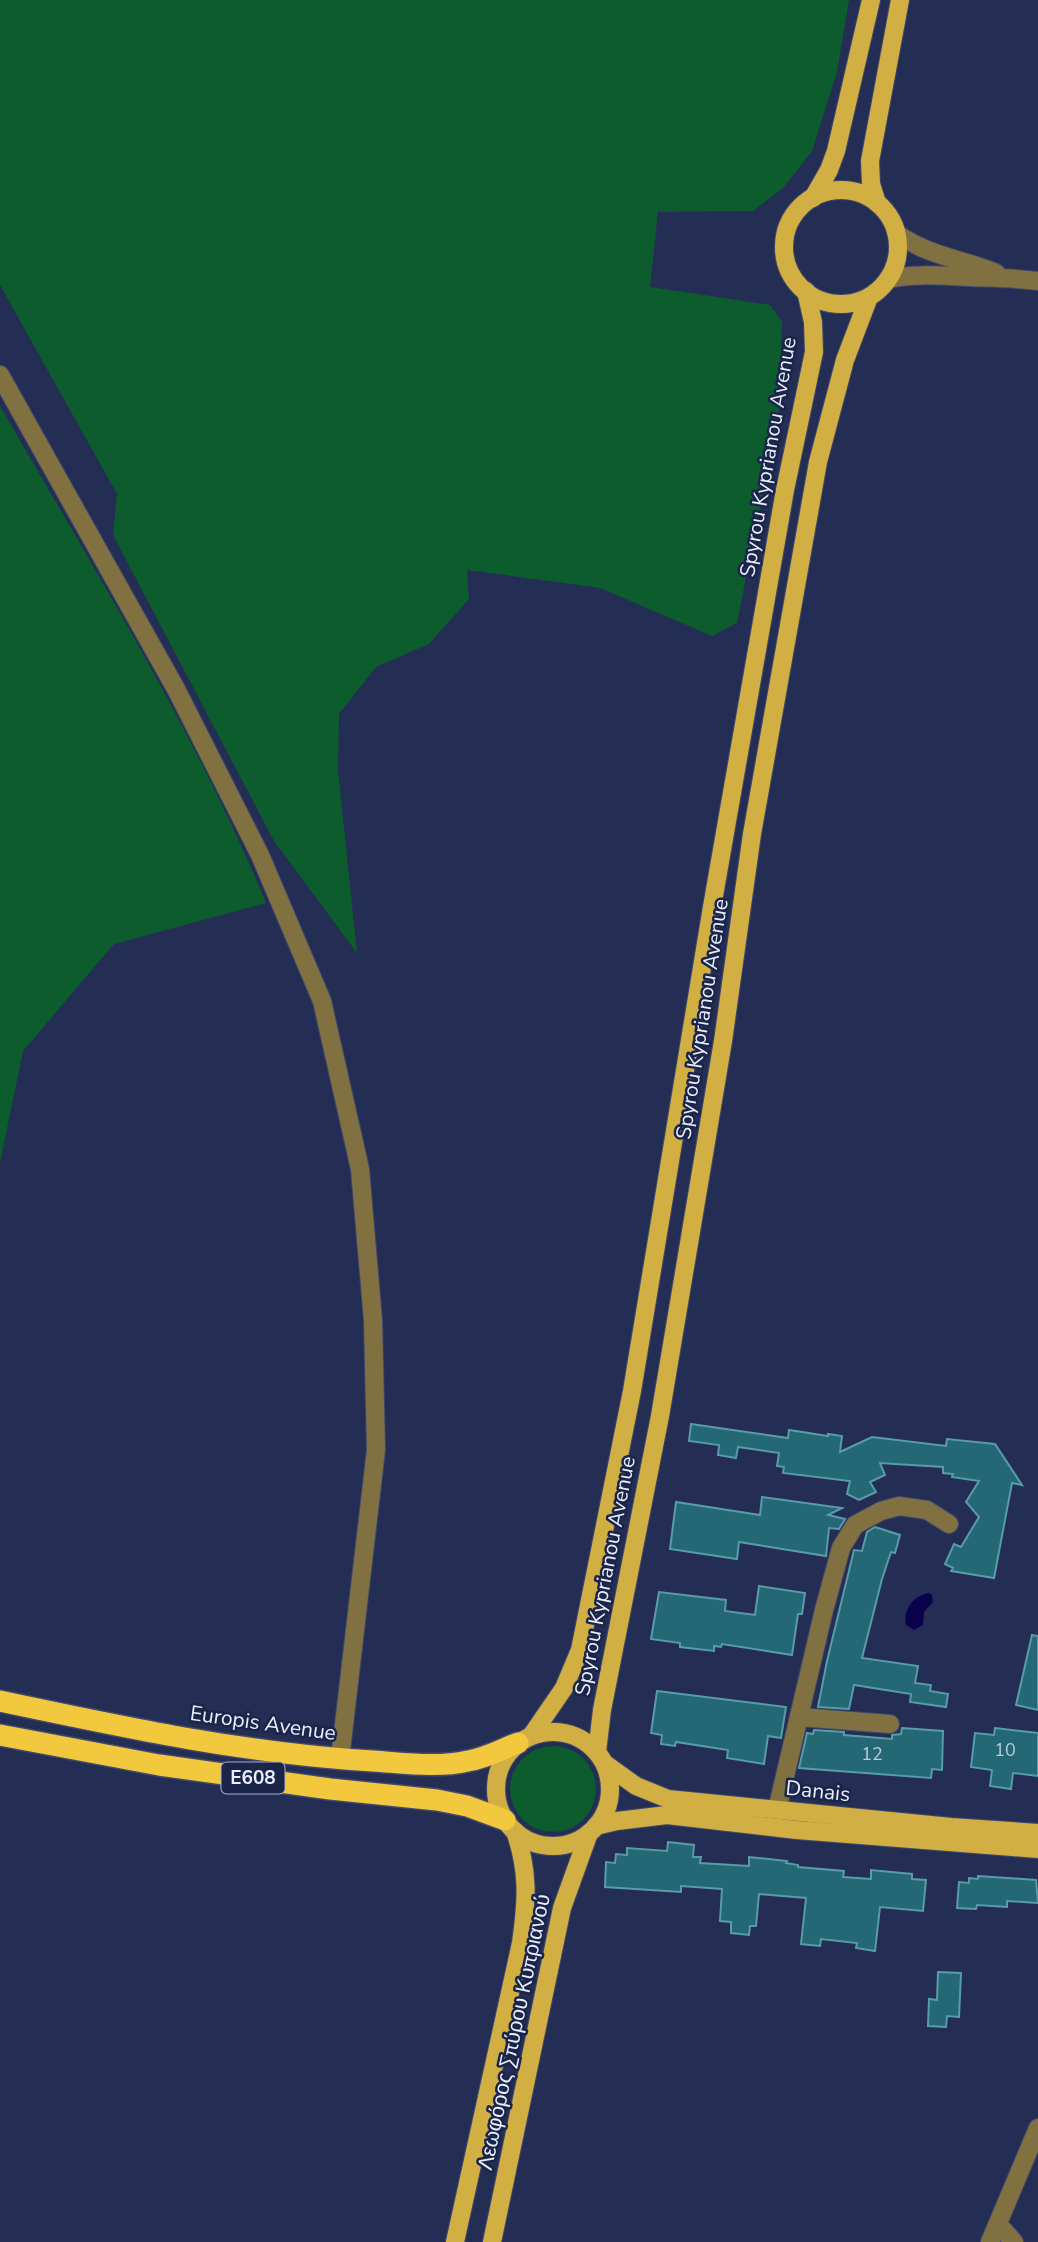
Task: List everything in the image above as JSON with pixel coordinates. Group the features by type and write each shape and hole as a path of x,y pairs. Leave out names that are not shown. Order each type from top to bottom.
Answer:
{"highway":[{"name":"Europis Avenue","path":"0,1701 157,1732 297,1755 340,1759 438,1765 468,1762 525,1739"},
{"name":"E608","path":"0,1735 159,1765 330,1789 437,1800 467,1806 510,1826"}],"main road":[{"path":"813,198 836,151 872,0"},
{"path":"877,203 871,184 870,161 900,0"},
{"path":"846,190 862,194 877,203 889,215 898,243 896,262 888,279 869,297 853,303 837,304 820,300 806,291 789,268 785,240 794,215 813,198 829,191 846,190"},
{"name":"Spyrou Kyprianou Avenue","path":"525,1739 564,1688 580,1650 632,1391 714,893 787,480 814,352 813,322 806,291"},
{"name":"Spyrou Kyprianou Avenue","path":"600,1757 602,1710 660,1416 721,1054 752,834 816,472 845,360 869,297"},
{"path":"549,1731 567,1733 583,1740 600,1757 608,1773 610,1796 603,1817 593,1830 565,1845 552,1846 538,1844 510,1826 497,1800 496,1779 500,1765 525,1739 549,1731"},
{"name":"Danais","path":"600,1757 636,1786 668,1799 1038,1833"},
{"name":"Danais","path":"593,1830 617,1821 667,1815 797,1830 1038,1849"},
{"name":"Λεωφόρος Σπύρου Κυπριανού","path":"455,2242 518,1957 527,1901 524,1863 510,1826"},
{"name":"Λεωφόρος Σπύρου Κυπριανού","path":"492,2242 562,1909 593,1830"}],"street":[{"path":"896,233 911,244 934,254 1006,277"},
{"path":"888,279 912,275 1006,277 1038,281"},
{"path":"0,375 176,689 260,855 322,1001 360,1169 374,1333 376,1450 340,1759"},
{"path":"777,1810 841,1548 855,1525 881,1511 899,1506 927,1510 949,1524"},
{"path":"799,1717 890,1724"},
{"path":"990,2242 1038,2128"},
{"path":"998,2224 1014,2242"}],"green space":[{"path":"0,0 849,0 837,72 812,151 783,188 753,211 658,212 650,287 770,305 782,322 779,412 737,623 712,636 600,588 467,570 469,599 429,644 376,667 339,714 338,770 357,953 274,841 113,535 117,494 0,285"},
{"path":"0,406 175,712 238,838 266,903 114,944 23,1051 0,1163"},
{"path":"545,1746 561,1746 584,1758 593,1772 596,1789 593,1806 584,1820 561,1832 545,1832 529,1825 517,1813 510,1797 510,1781 517,1765 529,1753"}],"shaded area":[{"path":"929,1593 933,1602 924,1612 923,1625 914,1630 906,1625 905,1619 910,1604"}],"building":[{"path":"691,1424 788,1438 789,1430 842,1436 840,1452 872,1437 946,1446 947,1439 995,1444 1022,1485 1012,1483 994,1578 951,1571 953,1568 945,1564 954,1544 961,1547 979,1517 966,1502 979,1481 952,1477 953,1474 943,1473 943,1467 880,1463 885,1475 870,1482 876,1492 859,1500 847,1494 850,1481 783,1473 784,1467 777,1466 779,1453 738,1447 736,1458 718,1455 719,1445 689,1441"},
{"path":"762,1497 842,1508 828,1515 845,1519 839,1529 829,1528 826,1556 739,1542 737,1559 670,1549 676,1502 760,1515"},
{"path":"875,1527 900,1535 895,1553 891,1552 882,1579 862,1658 918,1666 915,1683 931,1685 930,1691 948,1694 946,1707 910,1702 911,1694 854,1685 849,1709 818,1707 854,1550 862,1551 867,1532"},
{"path":"759,1586 805,1593 802,1614 798,1614 792,1655 722,1644 721,1647 714,1646 714,1651 680,1647 680,1643 651,1639 659,1592 726,1600 725,1611 755,1615"},
{"path":"1032,1635 1038,1636 1038,1710 1016,1705"},
{"path":"657,1691 786,1707 781,1738 768,1736 764,1764 727,1758 728,1750 676,1742 675,1746 661,1744 662,1735 651,1733"},
{"path":"902,1728 943,1731 942,1770 932,1769 931,1778 799,1768 807,1733 813,1734 814,1730 892,1739 892,1735 901,1734"},
{"path":"995,1728 1038,1733 1038,1776 1013,1773 1011,1789 990,1786 992,1770 971,1767 975,1733 994,1735"},
{"path":"668,1842 694,1845 693,1857 701,1857 700,1863 749,1866 749,1857 787,1861 786,1863 798,1867 844,1871 843,1877 871,1879 871,1870 912,1874 912,1879 926,1880 923,1911 880,1907 875,1951 856,1948 857,1943 821,1939 820,1946 801,1944 806,1898 759,1894 756,1926 750,1926 749,1935 731,1933 731,1922 720,1921 722,1889 681,1886 681,1892 605,1887 606,1862 615,1863 616,1854 627,1855 627,1848 667,1851"},
{"path":"978,1876 1036,1880 1038,1903 1007,1901 1007,1907 977,1905 976,1909 957,1908 959,1882 969,1883 969,1878 978,1879"},
{"path":"938,1972 961,1973 959,2017 947,2016 946,2027 928,2026 929,1999 937,2000"}]}
